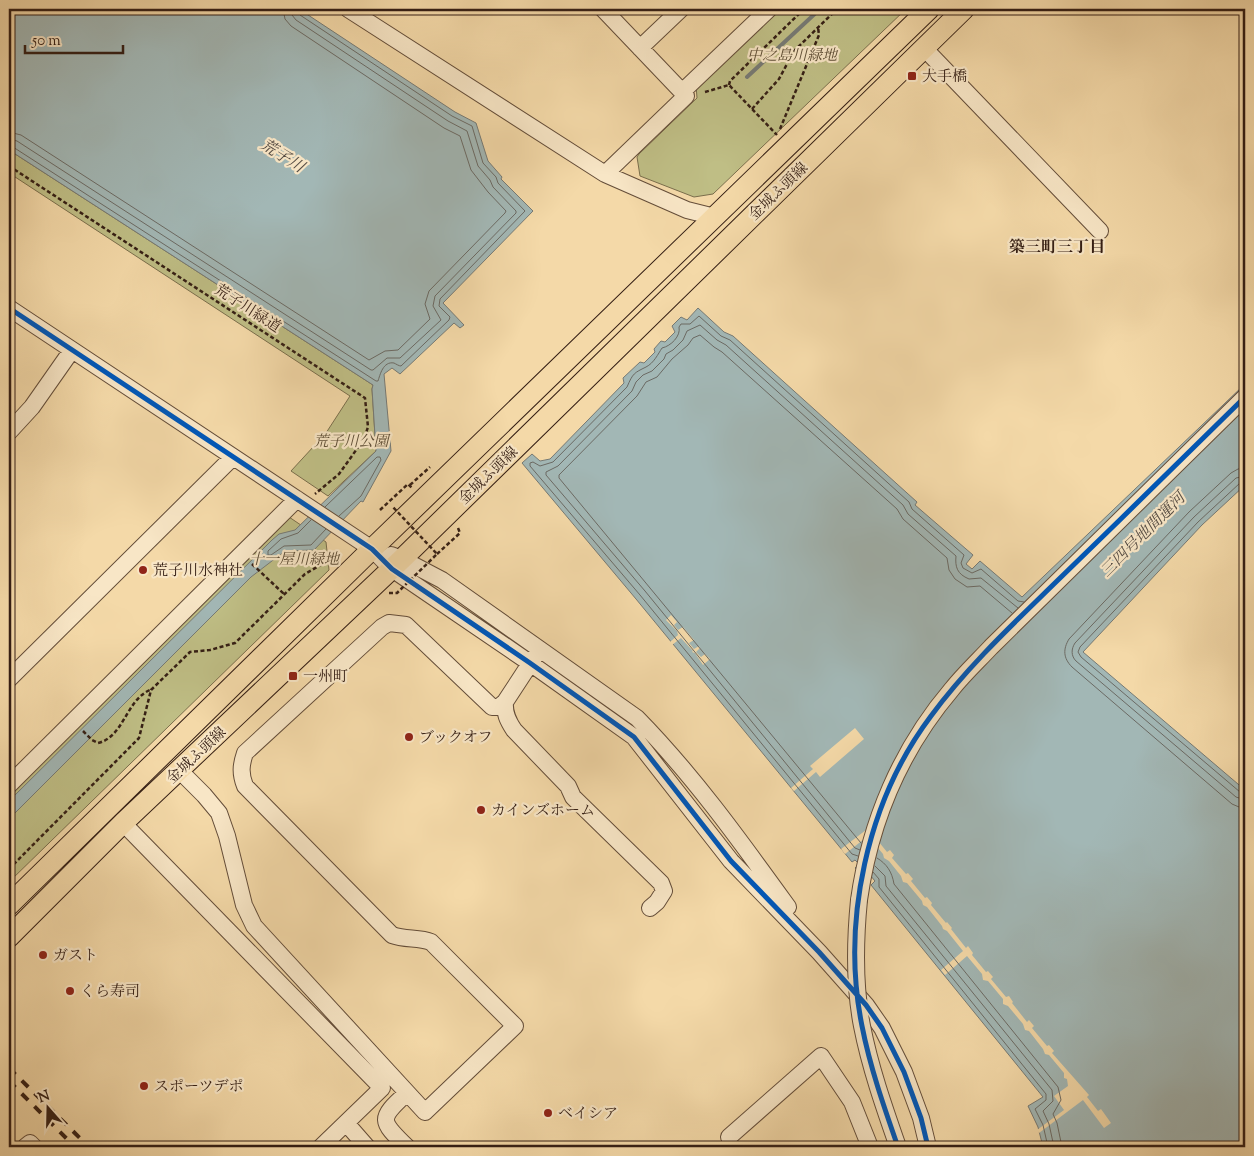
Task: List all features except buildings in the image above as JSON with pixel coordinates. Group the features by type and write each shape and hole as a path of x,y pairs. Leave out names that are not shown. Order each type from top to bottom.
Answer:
{"main road":[{"name":"金城ふ頭線","path":"9,905 372,549 715,217 783,141 929,9"},
{"name":"金城ふ頭線","path":"9,937 123,823 397,564 964,9"}],"street":[{"path":"348,9 604,174 687,210 715,217"},
{"path":"603,9 684,94"},
{"path":"640,48 681,9"},
{"path":"604,174 769,9"},
{"path":"924,48 1100,231"},
{"path":"9,308 372,549 397,564 442,580 634,737 732,861 819,952 866,1005 882,1028 904,1072 921,1118 928,1147"},
{"path":"9,432 32,407 72,350"},
{"path":"898,1147 871,1065 861,1024 856,971 856,932 862,876 877,820 894,778 915,740 952,689 1036,602 1245,397"},
{"path":"9,679 233,456"},
{"path":"9,785 304,503"},
{"path":"180,771 204,794 219,812 244,905 254,926 425,1112 515,1026 431,942 425,939 400,938 392,935 244,786 241,776 241,765 245,753 382,627 389,624 406,625 492,707 499,706 505,702 535,656"},
{"path":"505,702 508,721 514,730 568,786 573,797 661,883 664,891 657,902 650,908"},
{"path":"123,823 382,1088 321,1147"},
{"path":"728,1137 821,1056 852,1102 870,1147"},
{"path":"407,1093 388,1110 386,1116 386,1124 389,1130 407,1147"},
{"path":"346,1122 367,1147"},
{"path":"25,1147 30,1143 34,1147"}],"path":[{"path":"729,85 730,81 804,9"},
{"path":"752,109 779,79 794,51 837,9"},
{"path":"729,85 783,141 819,35 818,28"},
{"path":"684,94 729,85"},
{"path":"380,510 430,467"},
{"path":"405,494 412,488 410,485"},
{"path":"392,506 437,554"},
{"path":"390,593 397,593 460,532 458,528 464,523"},
{"path":"80,727 92,740 98,743 108,740 142,693 151,690 190,652 210,650 235,643 305,574 316,567 340,558"},
{"path":"248,560 284,595"},
{"path":"9,869 139,738 151,690"}],"green space":[{"name":"中之島川緑地","path":"774,9 906,9 713,194 694,197 640,176 637,157 639,154 697,98 696,85"},
{"name":"荒子川公園","path":"9,150 373,385 376,451 328,496 291,471 326,433 350,396 9,173"},
{"name":"十一屋川緑地","path":"289,517 326,542 329,570 9,882 9,797"}],"water":[{"name":"荒子川","path":"9,9 299,9 455,112 476,123 488,161 502,177 501,179 533,211 443,303 464,325 460,328 454,323 400,374 392,368 384,374 391,451 363,502 361,501 314,550 285,551 251,577 9,819 9,801 272,540 279,534 295,530 376,451 373,385 9,150"},
{"name":"三四号地間運河","path":"698,308 724,332 733,336 917,502 915,505 973,555 966,564 972,569 980,561 1022,597 1245,384 1245,485 1202,525 1083,652 1245,790 1245,1147 1043,1147 1038,1127 1028,1106 1043,1097 871,885 875,881 870,875 866,878 855,868 859,864 855,860 852,862 522,463 532,454 540,461 550,459 624,383 623,378 640,362 644,363 655,352 654,349 661,341 665,342 675,332 672,326 681,317 687,320"}],"pier":[{"path":"671,615 677,622 674,625 678,630 683,627 694,640 689,643 694,649 699,646 700,648 696,652 701,657 705,654 710,659 703,665 681,638 672,645 670,642 678,635 677,631 666,620"},
{"path":"855,728 864,739 820,777 816,772 794,791 791,788 813,769 810,766"},
{"path":"866,830 870,831 887,852 890,850 894,855 892,858 913,879 911,881 925,898 927,897 932,903 931,905 952,928 966,948 968,946 973,953 972,955 986,972 988,971 993,977 991,979 1006,997 1009,996 1012,1003 1027,1022 1029,1020 1034,1026 1032,1028 1047,1046 1049,1045 1054,1051 1052,1053 1089,1095 1087,1097 1098,1111 1101,1109 1111,1123 1104,1128 1083,1100 1039,1133 1037,1130 1064,1110 1054,1096 1068,1086 1064,1073 1049,1055 1045,1054 1008,1006 1003,1004 1003,999 988,981 983,980 982,974 967,956 945,975 941,970 963,951 947,931 943,929 927,907 923,905 922,901 907,883 903,882 901,876 889,861 884,858 883,854 868,836 845,854 841,849"}],"waterway":[{"path":"747,77 820,9"}],"railway":[{"path":"9,1068 89,1147"},
{"path":"9,1081 75,1147"}],"cycle path":[{"path":"9,308 372,549 392,569 634,737 731,861 819,952 866,1005 882,1028 904,1072 921,1118 928,1147"},
{"path":"898,1147 865,1041 856,986 855,946 858,905 865,864 876,824 890,786 909,749 931,716 975,663 1245,397"}],"place":[{"name":"大手橋","path":"912,76"},
{"name":"荒子川水神社","path":"143,570"},
{"name":"一州町","path":"293,676"},
{"name":"ブックオフ","path":"409,737"},
{"name":"カインズホーム","path":"481,810"},
{"name":"ガスト","path":"43,955"},
{"name":"くら寿司","path":"70,991"},
{"name":"スポーツデポ","path":"144,1086"},
{"name":"ベイシア","path":"548,1113"}],"district":[{"name":"築三町三丁目","path":"1057,246"}]}
